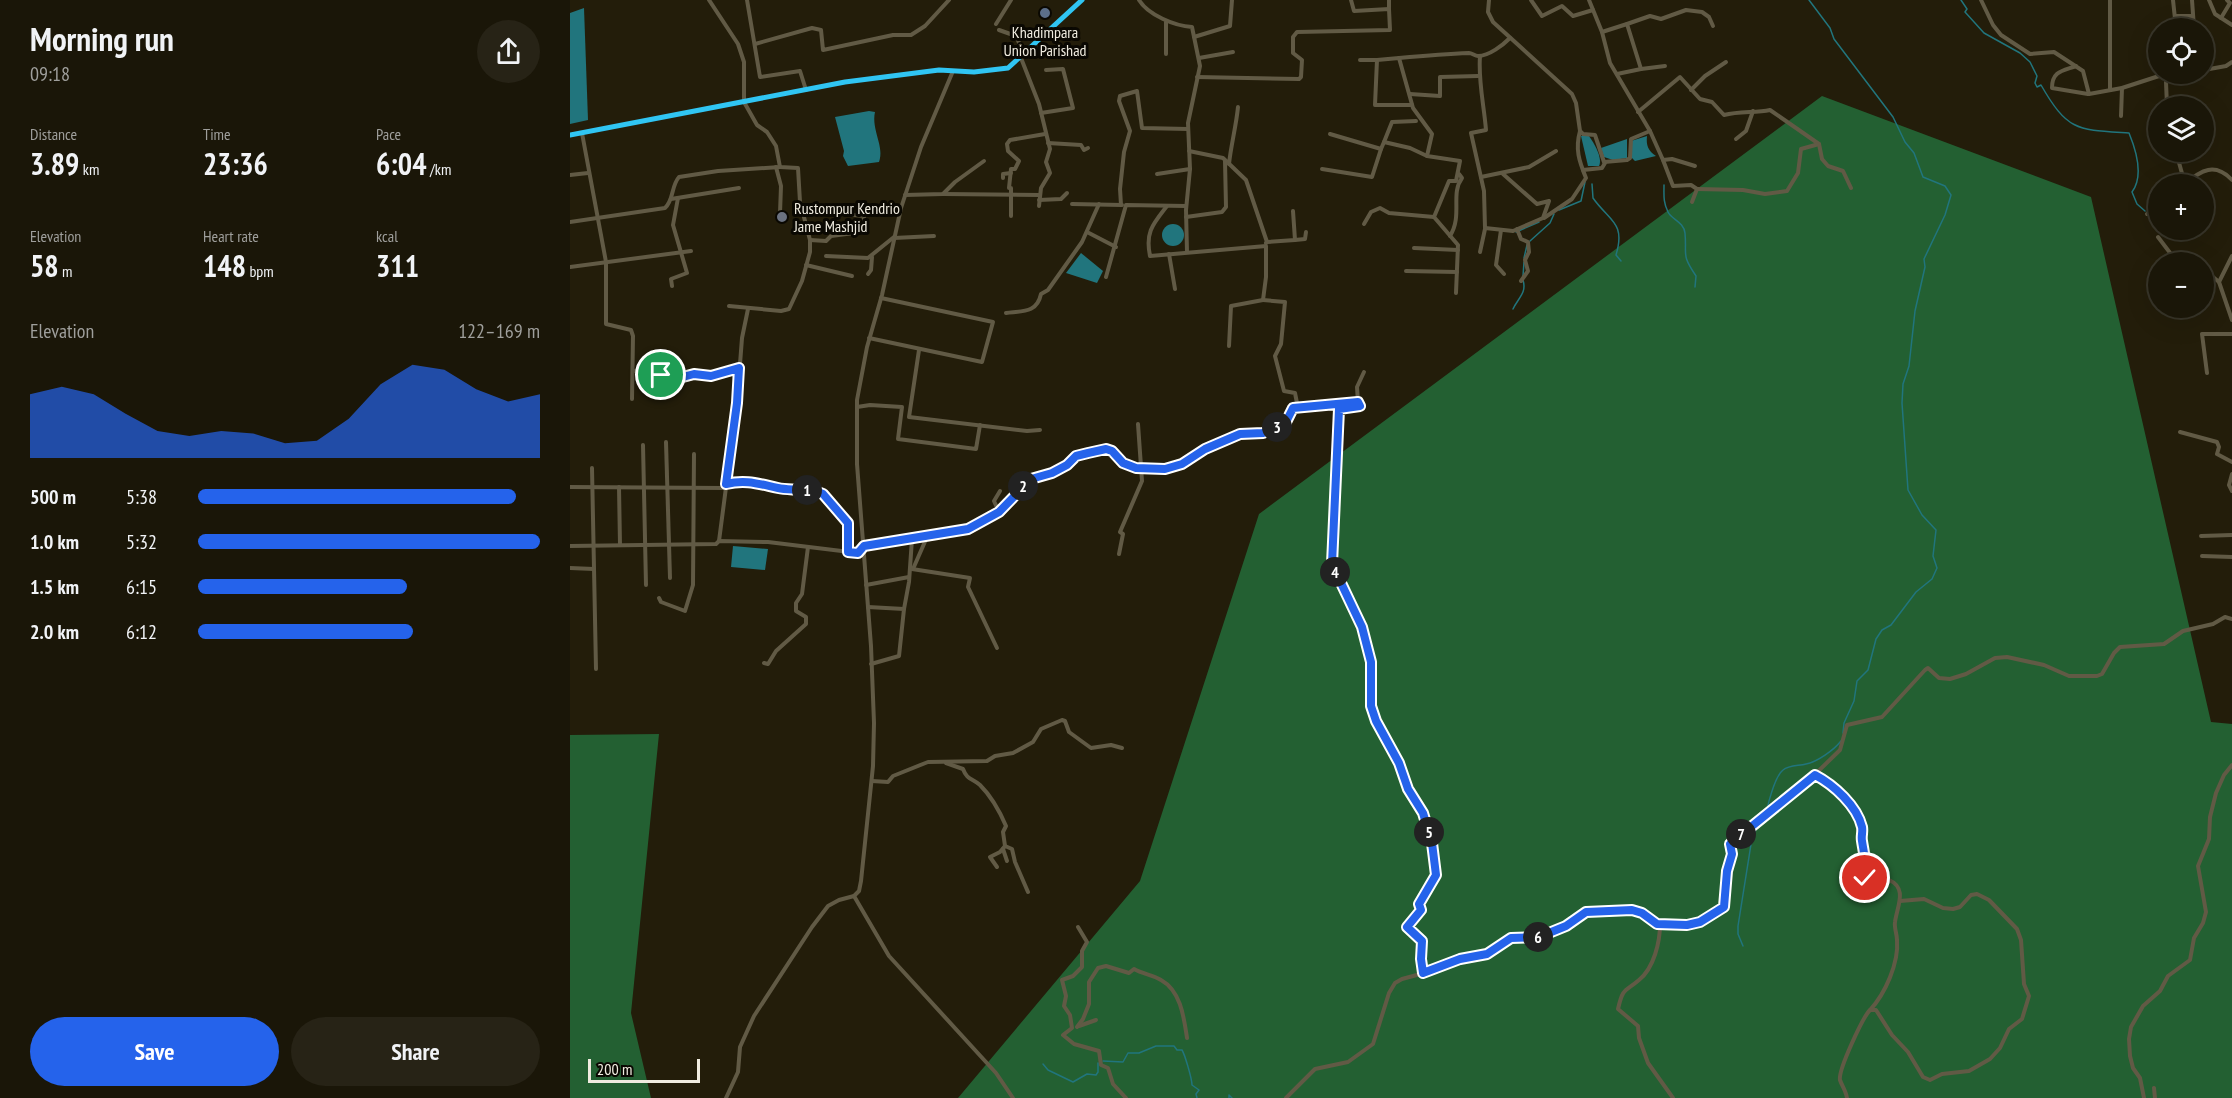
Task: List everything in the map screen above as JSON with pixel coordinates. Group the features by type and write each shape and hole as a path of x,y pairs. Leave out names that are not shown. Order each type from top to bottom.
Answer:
{"highway":[{"path":"570,135 806,90 939,70 974,72 1008,68 1083,0"}],"street":[{"path":"709,0 738,44 744,62 744,102 757,125 766,132 776,146 781,186 780,213"},
{"path":"747,0 760,77 800,71 806,90"},
{"path":"755,44 812,28 821,30 824,50 893,35 911,35 925,26 949,0"},
{"path":"996,24 1011,0"},
{"path":"1139,0 1166,21 1177,26 1192,27 1199,58 1188,129 1190,169 1186,206 1187,252"},
{"path":"1194,37 1230,26 1232,0"},
{"path":"1351,0 1354,11 1389,9"},
{"path":"1197,77 1301,79 1302,60 1293,53 1293,37 1297,32 1388,31 1390,30 1389,0"},
{"path":"1485,228 1518,229 1543,218 1572,199 1586,178 1576,146 1580,131 1576,103 1572,94 1489,16 1489,0"},
{"path":"1531,0 1542,16 1562,6 1573,16 1593,10"},
{"path":"1588,0 1602,32 1610,63 1650,131 1673,186 1691,185 1697,189 1743,190 1765,194 1787,191 1798,173 1801,150 1819,144"},
{"path":"1981,0 1993,25 2001,35 2030,54 2054,52 2083,71 2089,94"},
{"path":"2110,0 2110,90"},
{"path":"2173,0 2175,16 2193,16 2193,0"},
{"path":"2209,0 2210,8 2232,25"},
{"path":"2222,18 2230,3 2227,0"},
{"path":"1602,32 1650,16 1658,20 1690,9 1709,17 1713,26"},
{"path":"1166,21 1166,54"},
{"path":"1627,24 1641,69"},
{"path":"999,30 1016,36 1050,149 1046,162 1050,173 1039,198 1039,206"},
{"path":"1360,60 1447,54 1464,56 1468,53 1480,56 1499,48 1510,38"},
{"path":"1199,58 1233,52"},
{"path":"1480,56 1478,76 1484,101 1486,130 1471,133 1486,207 1480,252"},
{"path":"1399,58 1412,105 1432,134 1427,156"},
{"path":"1377,60 1375,105 1412,105"},
{"path":"1691,90 1705,76 1726,62"},
{"path":"2214,68 2226,66 2232,62"},
{"path":"1617,74 1665,66"},
{"path":"2076,66 2056,73 2052,79 2052,88 2064,92 2089,94 2122,88 2148,79"},
{"path":"1041,113 1073,108 1063,69 1046,70"},
{"path":"726,1098 738,1072 740,1047 754,1016 828,906 854,896 859,891 872,781 874,723 857,464 857,408 870,338 905,195 951,71"},
{"path":"1410,94 1440,96 1440,77 1478,76"},
{"path":"1638,112 1680,77 1700,99 1712,102 1724,115 1740,111 1770,110 1819,144 1824,163 1833,169 1843,171 1851,188"},
{"path":"2121,116 2122,88"},
{"path":"1106,278 1116,247 1123,205 1124,152 1130,131 1119,101 1120,96 1137,92 1142,128 1188,129"},
{"path":"1186,218 1222,212 1226,207 1227,162 1235,140 1238,107"},
{"path":"1736,139 1746,131 1752,111"},
{"path":"1322,170 1372,177 1392,122 1416,121"},
{"path":"1580,131 1583,134 1595,135 1605,163"},
{"path":"1605,163 1629,160 1631,139 1650,131"},
{"path":"582,133 606,262 606,324 631,330 634,370 632,399"},
{"path":"1011,216 1011,188 1009,188 1011,169 1015,170 1019,161 1006,149 1009,141 1045,134"},
{"path":"1330,134 1381,148"},
{"path":"1048,142 1081,145 1084,150 1088,148"},
{"path":"1384,142 1410,148 1427,156 1460,162 1456,181 1449,181 1434,217"},
{"path":"1189,151 1227,162 1246,180 1266,244 1263,300"},
{"path":"1481,177 1529,167 1556,151"},
{"path":"1663,160 1672,159 1695,166"},
{"path":"943,194 950,186 984,161"},
{"path":"1583,170 1602,168 1605,163"},
{"path":"570,222 664,208 670,199 673,185 679,177 718,171 798,168 802,209 810,240 810,252 802,281 789,309 781,311 729,306"},
{"path":"2196,174 2209,168 2217,170 2232,180"},
{"path":"1157,174 1190,169"},
{"path":"570,175 588,173"},
{"path":"1003,178 1003,174 1011,173"},
{"path":"1450,236 1457,224 1456,185 1462,178 1459,174"},
{"path":"1503,174 1537,204 1550,201 1543,218"},
{"path":"670,199 739,188"},
{"path":"1692,201 1697,189"},
{"path":"905,195 1011,194 1061,199 1067,193"},
{"path":"672,286 671,279 687,273 672,225 678,198"},
{"path":"1072,204 1186,206"},
{"path":"1006,313 1032,310 1038,305 1041,294 1052,285 1087,232 1099,204"},
{"path":"1167,206 1151,226 1148,248 1150,256 1305,239 1306,232"},
{"path":"1364,224 1371,212 1380,208 1389,213 1413,213 1422,218 1434,217"},
{"path":"802,209 864,216 863,228 854,233 831,236 826,241 810,240"},
{"path":"1293,211 1295,240"},
{"path":"1434,217 1458,245 1456,293"},
{"path":"1518,229 1521,239 1528,242 1529,252 1525,260 1528,271 1521,281"},
{"path":"1501,230 1496,265 1504,274"},
{"path":"1087,232 1116,247"},
{"path":"868,274 872,257 894,237 934,236"},
{"path":"2160,240 2169,252"},
{"path":"1414,248 1458,250"},
{"path":"570,267 691,251"},
{"path":"1169,254 1175,289"},
{"path":"826,256 872,257"},
{"path":"2219,282 2232,256"},
{"path":"806,265 852,276"},
{"path":"1406,271 1457,272"},
{"path":"2214,278 2219,282 2232,320"},
{"path":"870,338 982,362 993,322 881,298"},
{"path":"1228,346 1231,306 1263,300 1285,302 1281,344 1275,356 1284,392 1295,393 1298,408"},
{"path":"719,541 748,309"},
{"path":"2207,373 2202,334 2232,334"},
{"path":"919,350 909,417 1027,431 1040,430"},
{"path":"634,370 679,378 694,374 716,375 739,368"},
{"path":"1364,372 1357,387 1360,406 1339,409 1332,564 1362,627 1371,662 1371,706 1376,721 1399,763 1408,789 1423,813 1432,843 1436,875 1419,904 1421,910 1407,927 1422,941 1423,973"},
{"path":"570,546 716,544 719,541 768,542 858,553 864,546 968,529 999,512 1031,479 1052,473 1082,454 1106,449 1112,451 1123,463 1140,469 1165,469 1182,464 1205,449 1229,438 1240,434 1263,433 1285,424 1293,408 1358,402"},
{"path":"857,408 870,405 902,408 898,439 958,448 978,448 980,425"},
{"path":"1119,554 1124,534 1120,532 1141,484 1138,424"},
{"path":"2180,432 2217,441 2219,444 2217,454 2232,462"},
{"path":"666,442 670,578"},
{"path":"643,446 646,585"},
{"path":"659,598 661,602 685,611 693,585 694,454"},
{"path":"592,468 596,669"},
{"path":"2232,474 2229,485 2232,491"},
{"path":"570,487 725,486 738,481 759,482 780,489 807,491 808,488 823,494 848,523 848,552"},
{"path":"619,488 620,545"},
{"path":"999,491 994,501 999,512"},
{"path":"2201,536 2232,535"},
{"path":"911,569 927,537"},
{"path":"871,664 899,656 911,569 912,539"},
{"path":"764,663 768,664 776,651 806,624 806,617 796,611 796,603 802,594 808,547"},
{"path":"2202,556 2232,557"},
{"path":"570,568 594,568"},
{"path":"911,569 970,578 968,587 997,648"},
{"path":"866,585 909,577"},
{"path":"868,607 904,609"},
{"path":"1286,1098 1315,1069 1348,1062 1369,1048 1376,1038 1392,987 1402,979 1460,959 1487,954 1511,938 1539,937 1566,926 1583,913 1632,910 1660,924 1692,924 1721,911 1726,900 1727,871 1732,854 1730,844 1818,776 1844,745 1847,725 1882,717 1928,668 1939,678 1950,679 1966,674 1995,658 2007,657 2044,665 2069,676 2097,676 2102,674 2114,653 2120,648 2158,646 2183,631 2213,624 2225,617 2232,619"},
{"path":"872,781 886,783 893,776 920,764 987,761 995,756 1012,753 1033,742 1041,729 1062,720 1065,721 1069,732 1091,748 1111,745 1122,748"},
{"path":"943,762 963,769 968,779 984,789 1003,818 1006,826 1003,832 1007,861"},
{"path":"963,769 967,762"},
{"path":"2144,1098 2140,1078 2133,1068 2130,1056 2129,1039 2132,1027 2143,1006 2160,992 2168,976 2190,960 2194,938 2203,924 2206,912 2198,866 2209,839 2210,817 2216,793 2224,775 2232,765"},
{"path":"1818,776 1834,788 1851,806 1861,823 1867,882 1874,886 1884,880 1893,882 1900,892 1895,924 1897,939 1893,968 1883,993 1870,1010 1850,1047 1840,1081 1846,1098"},
{"path":"997,867 990,857 1004,847 1012,849 1028,892"},
{"path":"1870,1010 1876,1010 1892,1035 1908,1052 1923,1077 1930,1080 1942,1074 1969,1071 1990,1059 2000,1048 2009,1029 2022,1019 2028,1000 2024,984 2021,940 2017,929 1989,900 1977,894 1971,895 1960,907 1953,909 1943,908 1935,902 1924,899 1900,901"},
{"path":"854,896 889,956 996,1073 1013,1098"},
{"path":"1660,924 1659,944 1654,957 1641,979 1624,990 1618,1009 1638,1026 1641,1046 1648,1064 1673,1098"},
{"path":"1075,1028 1064,1006 1066,996 1062,980 1073,976 1082,967 1082,951 1087,939 1077,927"},
{"path":"1075,1028 1083,1019 1090,999 1089,982 1098,968 1106,966 1129,973 1134,969 1158,978 1171,987 1183,1009 1181,1017 1186,1038"},
{"path":"1096,1020 1063,1035 1074,1044 1099,1051 1101,1065 1108,1068 1113,1084 1126,1098"},
{"path":"2154,1088 2155,1098"}],"green space":[{"path":"1822,96 2091,197 2211,722 2232,724 2232,1098 958,1098 1140,881 1259,514"},
{"path":"659,734 631,1013 651,1098 570,1098 570,735"}],"water":[{"path":"584,8 588,120 570,124 570,13"},
{"path":"875,112 874,119 880,150 879,162 848,166 843,156 844,151 835,117"},
{"path":"1581,136 1589,136 1599,155 1599,166 1588,166"},
{"path":"1647,136 1648,148 1656,156 1635,161 1632,158 1631,141"},
{"path":"1627,139 1627,158 1613,160 1604,157 1601,148"},
{"path":"1173,224 1181,227 1184,235 1181,243 1173,246 1165,243 1162,235 1165,227"},
{"path":"1081,253 1103,271 1097,283 1066,273"},
{"path":"733,546 768,549 765,570 731,567"}],"waterway":[{"path":"1809,0 1830,28 1834,39 1893,117 1905,142 1914,153 1923,177 1945,186 1951,195 1945,215 1924,259 1925,267 1915,311 1902,403 1908,490 1922,515 1936,530 1933,556 1937,568 1932,579 1916,592 1891,625 1882,630 1876,639 1868,670 1857,681 1854,701 1844,723 1843,733"},
{"path":"1961,0 1967,9 1965,12 1984,33 2020,53 2030,62 2037,76 2035,83 2037,87 2041,85 2067,120 2086,129 2129,133 2138,171 2136,186 2132,192 2137,204 2145,211"},
{"path":"1559,210 1581,201 1585,182"},
{"path":"1592,184 1593,198 1617,229 1619,244 1616,255 1621,261"},
{"path":"1664,185 1668,212 1684,229 1688,263 1696,276 1695,287"},
{"path":"1530,241 1550,223 1554,214"},
{"path":"1516,232 1539,222"},
{"path":"1524,258 1527,245"},
{"path":"1523,276 1524,262"},
{"path":"1513,309 1523,292 1523,280"},
{"path":"1743,946 1738,934 1738,926 1752,838 1757,827 1766,819 1774,785 1785,768 1815,761 1830,752 1841,741"},
{"path":"1103,1061 1123,1062 1128,1053 1139,1053 1156,1046 1174,1046 1177,1050 1182,1050 1192,1085 1199,1090 1196,1094 1197,1098"},
{"path":"1043,1064 1048,1070 1073,1082 1087,1074 1096,1075 1098,1063"},
{"path":"1229,1098 1229,1095 1232,1098"}],"place":[{"name":"Khadimpara Union Parishad","path":"1045,13"},
{"name":"Rustompur Kendrio Jame Mashjid","path":"782,217"}],"route":[{"path":"661,375 672,378 694,374 711,376 739,368 737,403 726,484 738,481 759,482 780,489 807,491 808,488 823,494 848,523 850,544 848,552 858,553 864,546 968,529 999,512 1026,482 1035,476 1052,473 1067,465 1076,456 1106,449 1112,451 1123,463 1136,468 1165,469 1182,464 1205,449 1229,438 1240,434 1263,433 1285,424 1293,408 1314,408 1358,402 1360,406 1339,409 1332,564 1362,627 1368,648 1371,662 1371,706 1376,721 1399,763 1408,789 1423,813 1432,843 1436,875 1419,904 1421,910 1407,927 1422,941 1421,969 1423,973 1449,962 1487,954 1511,938 1539,937 1566,926 1586,912 1632,910 1642,913 1657,924 1687,925 1700,922 1721,911 1724,907 1727,871 1732,854 1730,844 1815,775 1834,788 1851,806 1861,823 1866,854 1865,878"}]}
